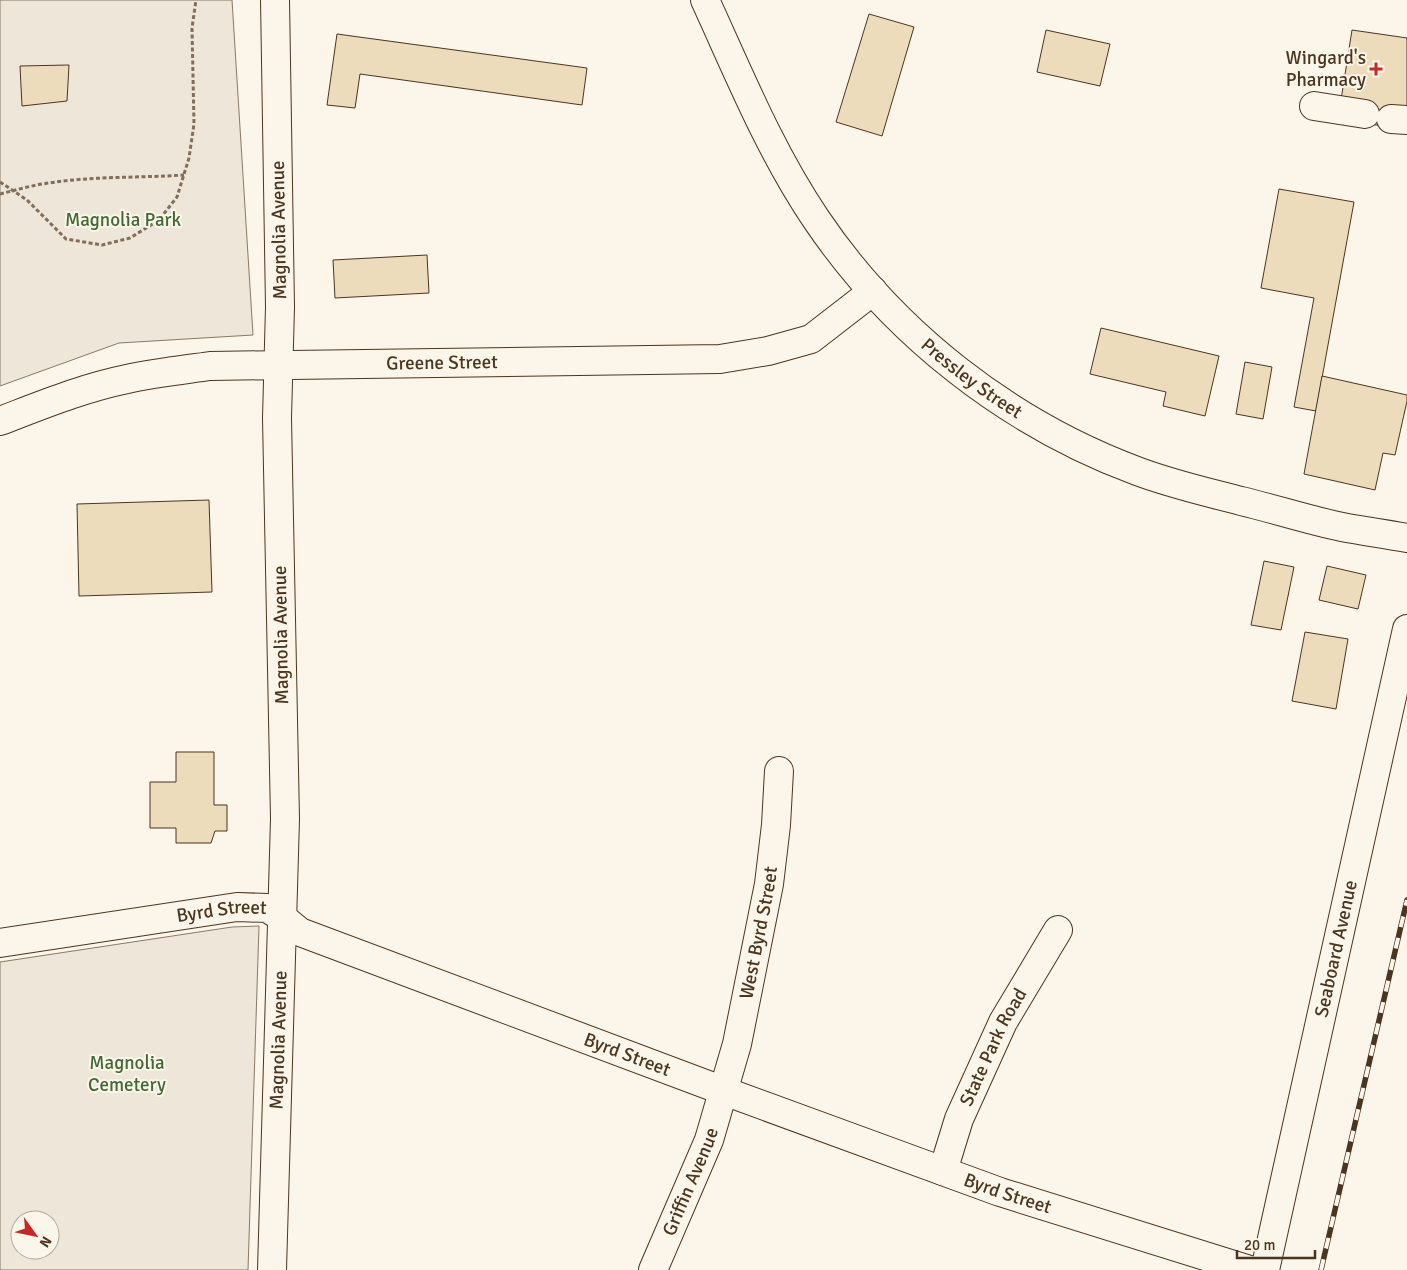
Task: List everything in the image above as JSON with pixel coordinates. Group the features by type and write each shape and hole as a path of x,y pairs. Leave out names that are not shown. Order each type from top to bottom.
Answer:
{"street":[{"name":"Magnolia Avenue","path":"272,1270 285,819 277,418 280,307 276,0"},
{"name":"Pressley Street","path":"705,0 768,137 815,218 840,253 873,291 914,334 961,374 1020,415 1084,449 1138,471 1190,488 1341,526 1407,538"},
{"path":"1314,106 1388,118"},
{"name":"Greene Street","path":"0,421 60,398 126,379 210,366 720,359 768,351 811,339 873,291"},
{"name":"Seaboard Avenue","path":"1265,1270 1407,629"},
{"name":"West Byrd Street","path":"724,1091 737,1044 769,884 776,825 779,771"},
{"name":"Byrd Street","path":"0,943 237,907 266,908 283,918 300,932 724,1091 1000,1192 1250,1270"},
{"name":"State Park Road","path":"943,1171 959,1119 1003,1022 1058,930"},
{"name":"Griffin Avenue","path":"654,1270 709,1140 724,1091"}],"path":[{"path":"0,182 27,200 66,239 102,245 130,238 159,220 177,196 189,158 194,124 192,28 196,0"},
{"path":"0,194 49,183 110,177 140,178 184,175"}],"green space":[{"name":"Magnolia Park","path":"0,0 232,0 253,335 119,343 0,386"},
{"name":"Magnolia Cemetery","path":"259,926 248,1270 0,1270 0,962 232,927"}],"building":[{"path":"869,14 914,27 882,136 836,122"},
{"path":"1046,30 1110,44 1100,86 1037,72"},
{"name":"Wingard's Pharmacy","path":"1352,30 1407,38 1407,110 1389,127 1363,123 1341,100"},
{"path":"337,34 587,68 582,105 360,74 355,108 327,105"},
{"path":"69,65 67,101 22,106 20,66"},
{"path":"1279,189 1354,202 1316,411 1294,407 1314,298 1261,288"},
{"path":"427,255 429,293 335,298 333,260"},
{"path":"1101,328 1219,356 1205,416 1163,406 1166,392 1090,374"},
{"path":"1245,362 1272,367 1263,419 1236,414"},
{"path":"1322,376 1407,395 1395,455 1383,453 1375,490 1304,474"},
{"path":"209,500 212,592 79,596 77,504"},
{"path":"1264,561 1294,567 1281,630 1251,625"},
{"path":"1327,566 1366,575 1358,609 1319,600"},
{"path":"1305,632 1348,639 1336,709 1292,701"},
{"path":"176,752 214,752 214,805 227,805 227,831 215,831 211,843 176,843 176,828 150,828 150,782 176,782"}],"railway":[{"path":"1321,1270 1407,900"}],"place":[{"name":"Wingard's Pharmacy","path":"1376,69"}]}
